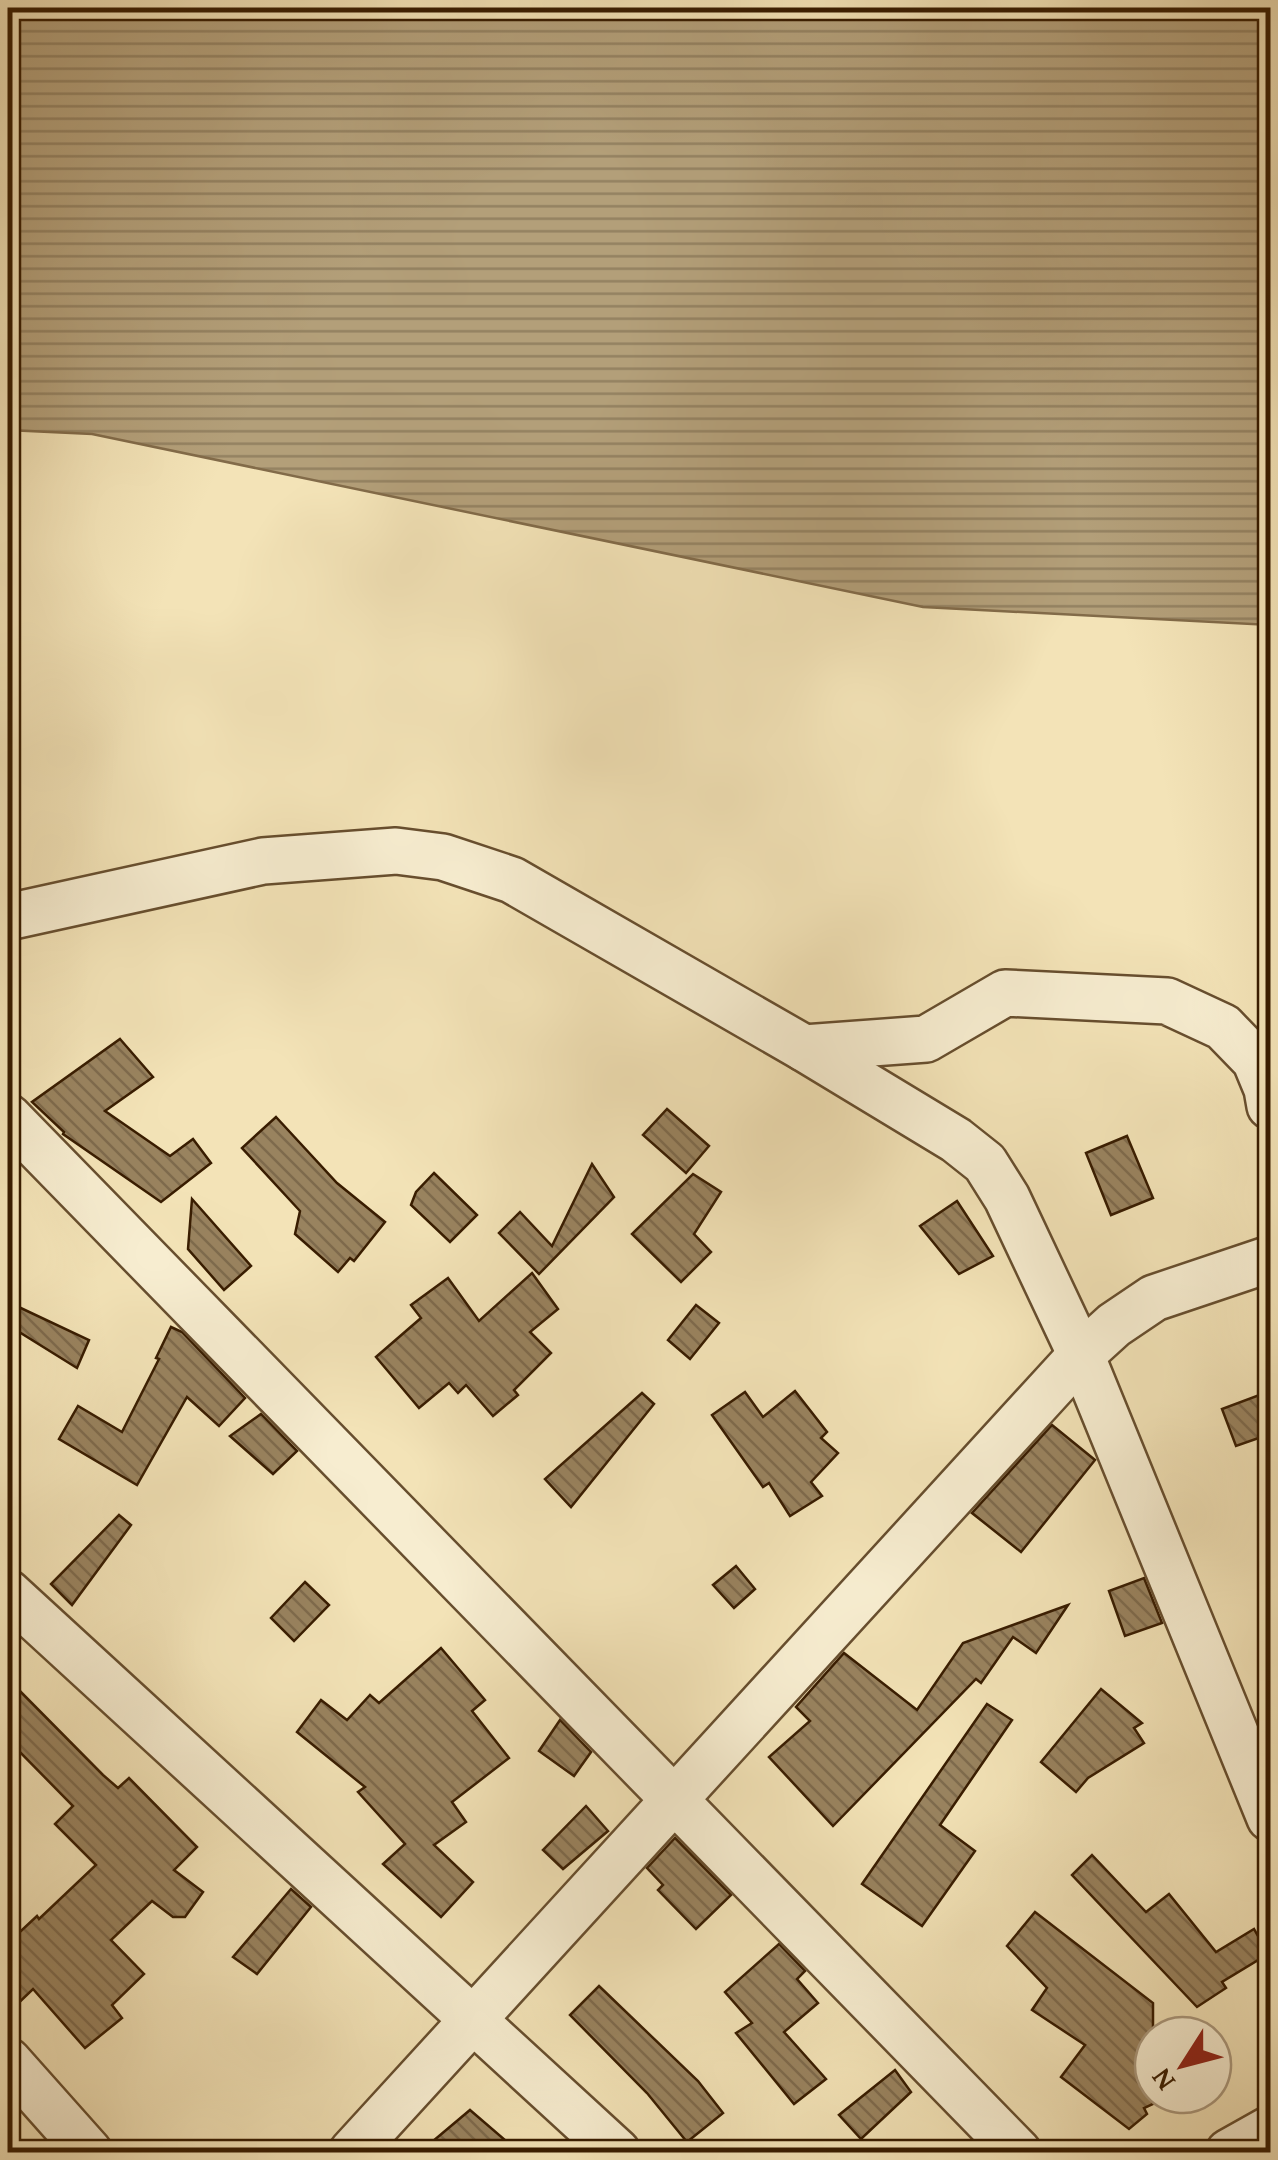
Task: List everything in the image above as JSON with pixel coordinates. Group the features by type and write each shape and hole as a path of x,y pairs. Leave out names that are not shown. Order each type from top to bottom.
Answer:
{"street":[{"path":"8,916 263,861 396,851 443,858 512,880 956,1140 984,1163 1007,1198 1081,1355 1270,1818"},
{"path":"804,1048 926,1039 1005,994 1166,1001 1223,1027 1254,1060 1268,1089 1270,1106"},
{"path":"8,1117 1018,2152"},
{"path":"352,2152 1081,1355 1154,1298 1270,1259"},
{"path":"8,1592 616,2152"},
{"path":"8,2061 89,2152"},
{"path":"1229,2152 1270,2129"}],"shaded area":[{"path":"8,8 1270,8 1270,625 923,607 92,434 8,430"}],"building":[{"path":"120,1039 153,1077 105,1111 170,1156 193,1139 211,1163 161,1202 63,1134 32,1102"},
{"path":"667,1109 709,1146 686,1173 643,1135"},
{"path":"276,1117 337,1183 385,1222 354,1261 350,1258 338,1272 295,1234 300,1211 242,1148"},
{"path":"1127,1136 1153,1198 1111,1215 1086,1153"},
{"path":"592,1164 614,1197 539,1274 499,1233 520,1212 552,1246"},
{"path":"434,1173 477,1215 450,1242 411,1205 416,1192"},
{"path":"693,1174 721,1192 694,1234 711,1252 681,1282 632,1234"},
{"path":"192,1199 251,1266 224,1290 188,1249"},
{"path":"957,1201 993,1256 959,1274 920,1226"},
{"path":"532,1273 558,1309 530,1332 551,1353 514,1390 518,1395 493,1416 466,1385 458,1393 449,1383 419,1408 376,1357 421,1318 411,1305 448,1278 479,1321"},
{"path":"8,1302 89,1340 77,1368 8,1325"},
{"path":"696,1305 719,1323 690,1359 668,1340"},
{"path":"171,1327 182,1332 245,1398 219,1426 187,1397 137,1485 59,1439 78,1406 122,1432"},
{"path":"795,1391 827,1432 821,1438 838,1453 811,1482 822,1496 790,1516 769,1483 763,1487 712,1415 745,1392 763,1417"},
{"path":"1270,1391 1270,1434 1236,1446 1222,1409"},
{"path":"642,1393 654,1404 571,1507 545,1479"},
{"path":"261,1414 297,1451 273,1474 230,1436"},
{"path":"1052,1425 1095,1460 1021,1552 972,1513"},
{"path":"119,1515 131,1525 72,1605 51,1584"},
{"path":"736,1566 755,1589 734,1608 713,1585"},
{"path":"1144,1578 1162,1623 1125,1636 1109,1591"},
{"path":"305,1582 329,1605 294,1641 271,1618"},
{"path":"1068,1605 1036,1653 1013,1637 981,1683 976,1679 833,1826 769,1757 810,1721 796,1707 844,1653 917,1710 963,1643"},
{"path":"441,1648 485,1700 472,1711 509,1758 452,1802 466,1822 434,1845 473,1882 441,1917 383,1864 405,1844 358,1792 365,1787 297,1732 321,1700 347,1720 370,1695 379,1703"},
{"path":"8,1679 103,1775 118,1788 129,1778 197,1847 174,1870 203,1892 185,1917 173,1917 152,1901 111,1940 144,1974 112,2005 122,2018 85,2048 33,1989 8,2013 8,1943 96,1865 55,1824 73,1806 8,1740"},
{"path":"1101,1689 1142,1723 1134,1728 1144,1743 1088,1778 1076,1792 1041,1762"},
{"path":"987,1704 1012,1720 940,1825 975,1851 922,1926 862,1884"},
{"path":"560,1720 591,1752 574,1776 539,1751"},
{"path":"586,1806 608,1831 563,1869 543,1850"},
{"path":"675,1838 731,1895 696,1929 658,1890 663,1885 647,1868"},
{"path":"1092,1855 1146,1912 1169,1894 1216,1952 1254,1929 1268,1954 1222,1982 1226,1988 1197,2007 1072,1875"},
{"path":"291,1889 311,1907 257,1974 233,1957"},
{"path":"1035,1912 1153,2003 1153,2015 1133,2015 1133,2115 1146,2115 1129,2129 1061,2077 1085,2045 1032,2010 1047,1988 1007,1946"},
{"path":"779,1944 805,1971 797,1979 818,2003 784,2032 826,2079 794,2104 736,2033 752,2023 725,1992"},
{"path":"599,1986 698,2081 723,2113 687,2142 647,2093 570,2015"},
{"path":"895,2070 911,2092 861,2139 839,2115"},
{"path":"470,2110 519,2152 420,2152"}]}
